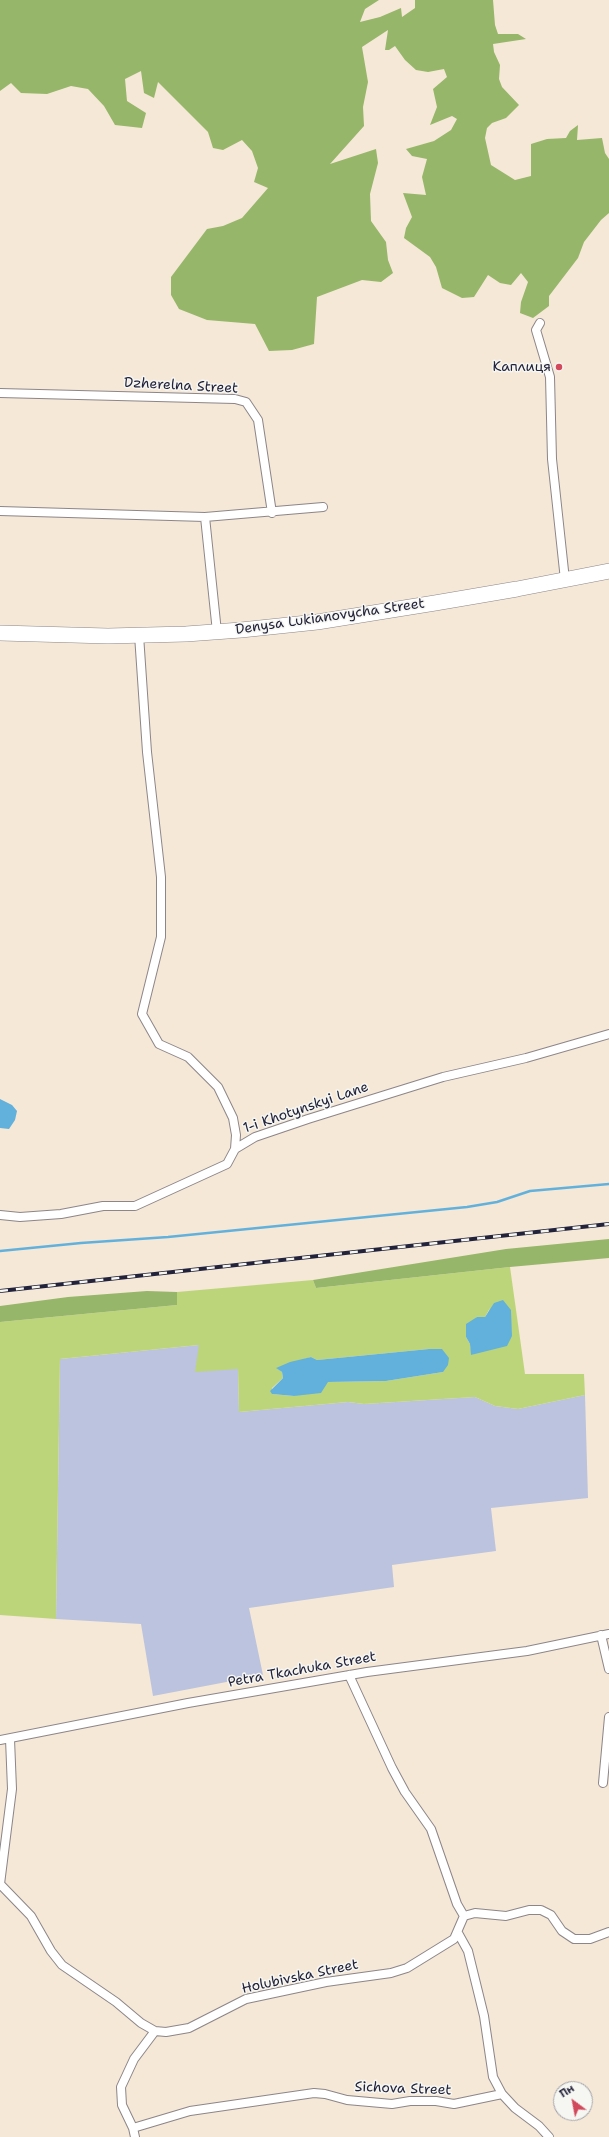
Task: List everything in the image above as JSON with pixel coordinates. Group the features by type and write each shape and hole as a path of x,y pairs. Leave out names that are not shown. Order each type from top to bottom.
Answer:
{"highway":[{"name":"Denysa Lukianovycha Street","path":"0,634 139,635 217,632 317,622 565,580 609,570"}],"street":[{"path":"540,323 536,330 550,377 552,459 565,580"},
{"name":"Dzherelna Street","path":"0,393 235,399 246,402 258,420 272,513"},
{"path":"0,511 206,517 272,513 323,507"},
{"path":"206,517 217,632"},
{"path":"139,635 147,752 161,877 161,937 142,1014 159,1044 188,1057 218,1087 233,1118 236,1135 235,1149"},
{"name":"1-i Khotynskyi Lane","path":"0,1215 20,1217 61,1214 103,1206 135,1206 228,1164 235,1149 255,1138 308,1118 444,1077 526,1058 609,1034"},
{"path":"605,1635 609,1669"},
{"name":"Petra Tkachuka Street","path":"0,1740 188,1703 349,1675 527,1651 605,1635"},
{"path":"349,1675 392,1768 405,1792 431,1829 457,1904 464,1916 475,1913 506,1916 530,1910 541,1910 551,1915 562,1931 574,1939 590,1939 609,1932"},
{"path":"603,1783 609,1717"},
{"path":"10,1739 12,1790 0,1884 31,1916 51,1951 62,1965 116,2002 141,2023 155,2031 134,2059 121,2087 122,2104 133,2128 135,2137"},
{"name":"Holubivska Street","path":"155,2031 166,2032 189,2028 246,1999 333,1980 391,1973 411,1966 454,1939 458,1933 464,1916"},
{"path":"458,1933 468,1951 484,2016 493,2077 502,2094 515,2108 539,2126 549,2137"},
{"name":"Sichova Street","path":"133,2128 190,2111 314,2093 326,2094 347,2100 392,2104 410,2101 436,2101 454,2104 502,2094"}],"shaded area":[{"path":"199,1345 238,1369 239,1412 348,1402 364,1404 475,1397 495,1406 518,1409 585,1395 588,1498 491,1508 496,1551 392,1565 394,1587 249,1608 263,1675 153,1696 141,1624 56,1619 60,1359"}],"green space":[{"path":"0,0 379,0 365,9 360,22 380,17 401,8 402,17 415,8 415,0 493,0 495,25 498,34 518,34 526,39 493,44 494,52 500,65 499,79 502,87 519,105 506,118 492,123 487,128 485,138 491,165 515,180 531,176 531,144 547,139 566,138 570,131 578,125 577,140 602,138 605,153 609,159 609,213 601,220 584,242 578,258 549,296 549,306 533,318 520,313 521,302 528,282 521,273 511,285 500,283 488,275 474,297 462,298 442,288 436,267 430,257 404,238 406,228 412,217 403,193 426,195 422,177 427,159 412,156 406,149 434,141 451,130 457,119 452,116 430,125 437,107 433,89 447,77 444,69 428,72 416,70 405,60 395,46 389,50 385,50 388,30 362,47 368,82 363,107 364,126 330,164 376,149 378,163 370,194 371,221 386,242 388,260 393,273 381,282 362,280 317,297 314,344 292,350 269,351 255,324 207,320 179,309 171,295 171,277 207,229 223,226 242,218 268,188 254,182 258,168 252,151 242,140 223,150 213,148 208,132 158,82 154,98 144,93 141,71 125,79 127,101 146,113 142,128 115,125 104,106 88,89 71,86 47,94 21,93 11,83 0,91"},
{"path":"609,1239 609,1258 316,1288 313,1280 506,1249"},
{"path":"510,1267 525,1374 584,1374 585,1395 518,1409 495,1406 475,1397 364,1404 348,1402 239,1412 238,1369 195,1372 199,1345 60,1359 56,1619 0,1615 0,1322 177,1305 177,1292 313,1280 316,1288","holes":["490,1308 472,1355 466,1333 477,1317 485,1317","442,1349 443,1372 386,1381 327,1382 294,1396 272,1394 272,1388 283,1378 282,1372 277,1368 311,1357 317,1360"]},
{"path":"147,1291 177,1292 177,1305 0,1322 0,1306 68,1297"}],"water":[{"path":"0,1099 12,1105 17,1111 15,1120 9,1129 0,1128"},
{"path":"503,1300 511,1310 512,1336 507,1346 471,1355 470,1344 466,1337 466,1324 477,1317 485,1317 494,1303"},
{"path":"442,1349 449,1358 448,1365 443,1372 386,1381 328,1382 321,1393 294,1396 272,1394 270,1391 283,1378 282,1372 276,1368 290,1362 311,1357 317,1360"}],"waterway":[{"path":"0,1251 81,1243 168,1237 467,1207 497,1202 530,1191 609,1184"}],"railway":[{"path":"0,1291 609,1224"}],"place":[{"name":"Каплиця","path":"559,367"}]}
